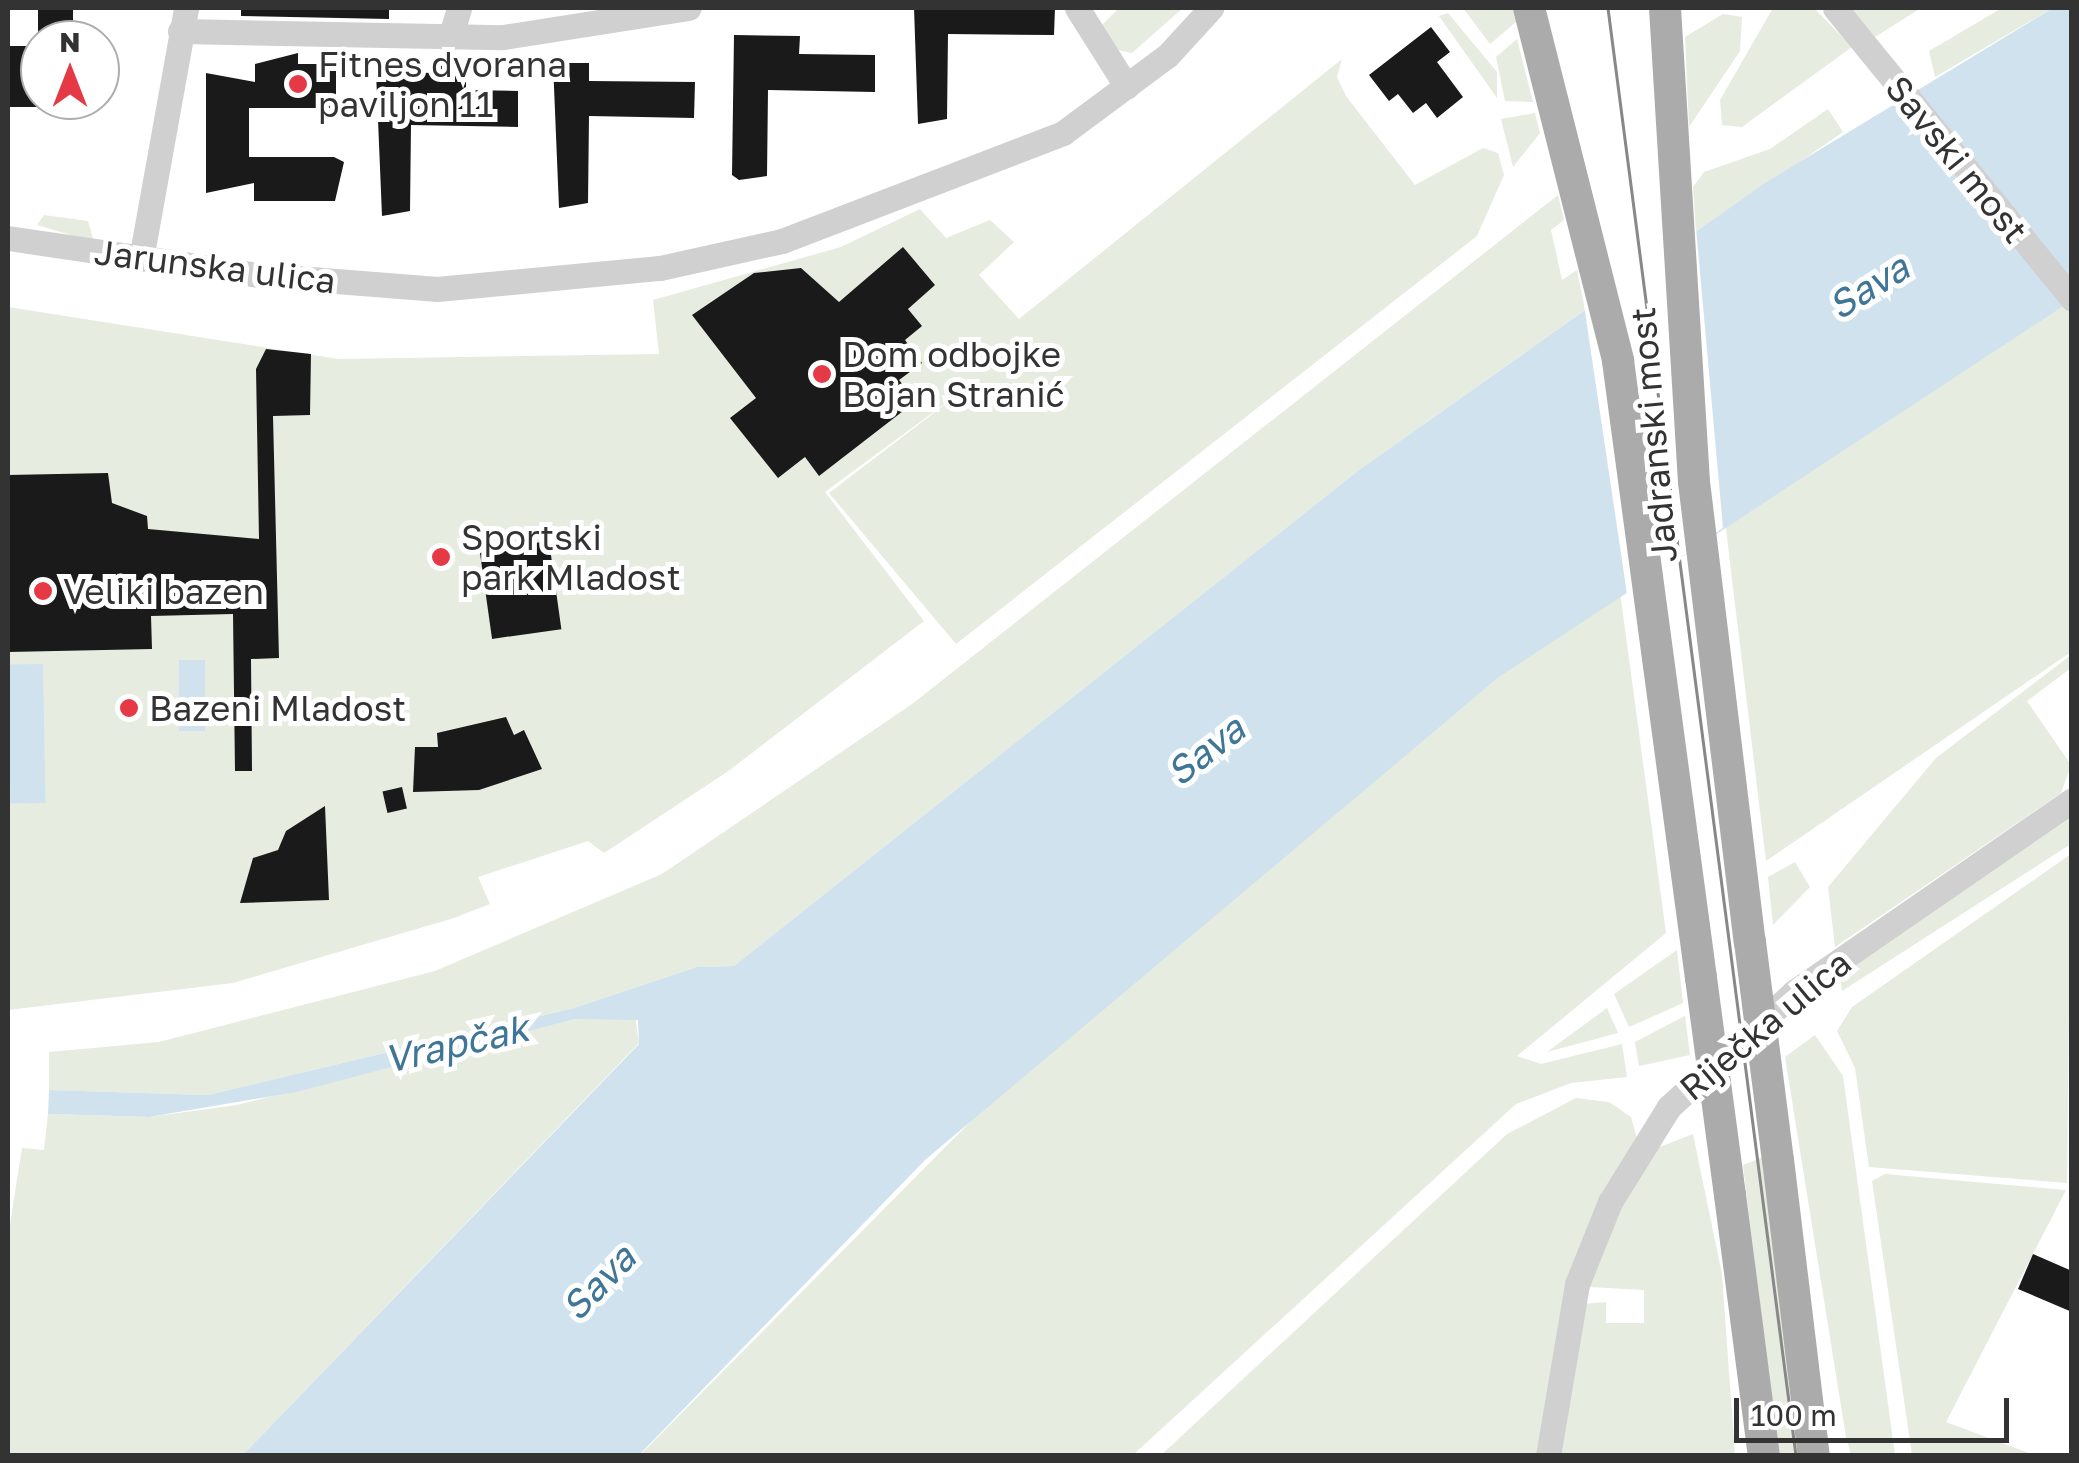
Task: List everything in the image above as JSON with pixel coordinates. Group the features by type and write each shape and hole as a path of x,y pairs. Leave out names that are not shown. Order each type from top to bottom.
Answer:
{"main road":[{"name":"Jadranski most","path":"1528,8 1618,361 1764,1456"},
{"name":"Jadranski most","path":"1665,8 1694,482 1814,1456"}],"street":[{"path":"450,38 459,8"},
{"path":"141,259 183,19 450,38 594,28 689,8"},
{"path":"1077,8 1127,87"},
{"name":"Jarunska ulica","path":"8,238 141,259 422,284 557,278 638,266 802,230 1094,117 1211,8"},
{"name":"Savski most","path":"1839,13 2072,299"},
{"name":"Riječka ulica","path":"1548,1456 1577,1284 1610,1202 1670,1106 1794,992 2072,800"}],"shaded area":[{"path":"1119,8 1183,8 1132,53 1113,49 1099,28"},
{"path":"1463,8 1512,8 1516,22 1490,44"},
{"path":"1773,8 1814,8 1852,47 1742,127 1722,125 1720,100"},
{"path":"1850,8 1921,8 1875,37"},
{"path":"2002,8 2053,8 1935,77 1929,51"},
{"path":"1448,13 1497,72 1497,98 1439,16"},
{"path":"1723,14 1742,17 1740,51 1689,127 1685,37"},
{"path":"1517,39 1533,102 1505,101 1496,57"},
{"name":"Sportski park Mladost","path":"1342,59 1337,77 1346,96 1415,185 1483,148 1498,153 1504,175 1477,236 956,644 829,493 973,383 825,492 924,621 727,772 604,853 588,841 478,877 490,904 233,983 8,1010 8,307 339,359 659,354 653,300 841,247 920,209 946,238 990,220 1014,242 979,275 1019,319"},
{"path":"1828,109 1843,132 1696,233 1693,187 1704,172 1770,149"},
{"path":"1535,113 1540,133 1513,167 1501,119"},
{"path":"1558,195 1564,220 1551,230 1562,280 1577,270 1585,310 1359,470 734,966 697,967 574,1008 208,1095 49,1090 49,1052 159,1042 435,971 662,874 912,704"},
{"path":"44,215 88,221 94,242 37,225"},
{"path":"2071,301 2071,652 1766,861 1725,521"},
{"path":"1620,592 1666,933 1517,1056 1541,1064 1622,1044 1627,1077 1571,1083 1516,1104 1133,1455 639,1456 991,1101 1499,677"},
{"path":"2071,655 2071,668 2027,701 2071,765 2061,793 1835,947 1828,887 1936,758"},
{"path":"2071,810 2071,844 1842,991 1839,970"},
{"path":"2071,854 2067,1183 1869,1167 1855,1068 1837,1031 1852,1007"},
{"path":"1795,862 1810,887 1773,925 1768,877"},
{"path":"1677,950 1683,1003 1629,1027 1614,994"},
{"path":"1607,1008 1618,1033 1547,1052"},
{"path":"1685,1016 1690,1055 1639,1066 1635,1042"},
{"path":"635,1017 639,1043 243,1455 8,1456 8,1237 22,1148 44,1150 48,1114 149,1117 237,1105 575,1019"},
{"path":"1815,1035 1843,1076 1895,1455 1851,1455 1846,1437 1785,1057"},
{"path":"1576,1098 1609,1102 1631,1117 1637,1139 1568,1275 1537,1455 1160,1456 1507,1134"},
{"path":"1693,1134 1722,1274 1735,1455 1556,1456 1584,1304 1606,1302 1606,1323 1644,1323 1644,1290 1589,1287 1598,1249 1652,1150"},
{"path":"1763,1157 1802,1455 1778,1455 1743,1165"},
{"path":"1885,1174 2066,1190 1946,1422 2034,1455 1912,1455 1872,1181"}],"water":[{"path":"2053,8 2071,8 2071,301 1499,677 925,1160 639,1455 243,1455 639,1044 638,1020 575,1019 296,1092 149,1117 48,1114 49,1090 208,1095 574,1008 697,967 734,966 1359,470 1765,183"},
{"path":"179,660 205,660 205,731 179,731"},
{"path":"43,664 45,803 10,804 8,665"}],"pier":[{"path":"1696,228 1723,528 1627,594 1584,305"}],"building":[{"path":"38,8 73,8 73,20 38,20"},
{"path":"241,8 389,8 389,19 241,16"},
{"path":"914,8 1055,8 1054,35 948,34 947,119 918,124"},
{"path":"1431,27 1450,52 1437,62 1463,97 1437,118 1426,103 1413,113 1398,94 1389,101 1369,75"},
{"path":"734,35 800,36 799,54 875,55 875,92 768,90 767,176 739,180 732,175"},
{"path":"8,46 20,46 20,107 8,107"},
{"path":"298,53 298,64 336,64 336,108 249,108 249,157 334,157 344,162 335,201 254,201 254,183 206,193 206,73 255,82 255,64"},
{"path":"438,60 466,60 466,90 518,91 518,127 411,125 410,211 382,216 376,72 438,73"},
{"path":"553,63 589,63 589,81 695,82 694,118 589,116 588,203 559,208"},
{"name":"Dom odbojke Bojan Stranić","path":"903,247 935,285 908,309 922,326 905,340 922,363 899,380 916,401 819,476 805,457 778,478 730,418 756,398 692,315 754,273 801,268 839,302"},
{"path":"266,349 311,354 310,415 273,416 279,658 251,659 252,771 235,771 233,614 151,616 152,649 8,652 8,475 108,473 112,503 147,516 148,529 259,539 256,369"},
{"path":"549,541 561,629 492,639 480,551"},
{"path":"506,717 514,735 524,730 542,769 479,790 413,792 415,747 438,747 437,733"},
{"path":"402,787 407,808 387,813 383,791"},
{"path":"325,806 329,900 240,903 253,858 278,850 286,831"},
{"path":"2033,1254 2072,1271 2072,1312 2018,1289"}],"tram line":[{"path":"1608,8 1796,1456"}],"place":[{"name":"Fitnes dvorana paviljon 11","path":"298,84"},
{"name":"Dom odbojke Bojan Stranić","path":"822,374"},
{"name":"Sportski park Mladost","path":"441,557"},
{"name":"Veliki bazen","path":"43,591"},
{"name":"Bazeni Mladost","path":"129,708"}],"water label":[{"name":"Sava","path":"1868,286"},
{"name":"Sava","path":"1205,750"},
{"name":"Vrapčak","path":"456,1043"},
{"name":"Sava","path":"598,1282"}]}
